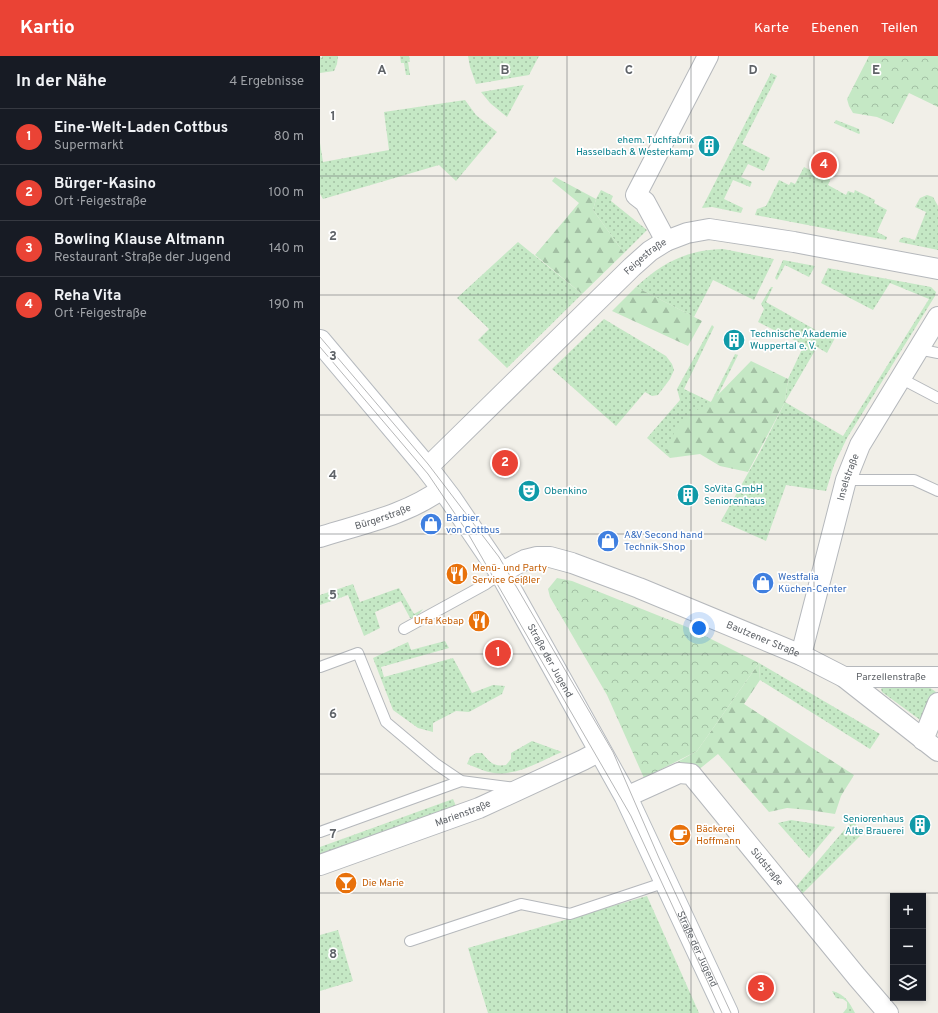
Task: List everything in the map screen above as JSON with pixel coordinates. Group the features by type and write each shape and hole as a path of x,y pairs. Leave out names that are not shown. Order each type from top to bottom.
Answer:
{"main road":[{"name":"Straße der Jugend","path":"320,341 443,488 501,573 592,756 626,797 726,1013"}],"street":[{"path":"666,241 645,202 636,195 708,56"},
{"name":"Feigestraße","path":"427,468 632,267 666,241 687,233 709,229 801,243 938,269"},
{"name":"Inselstraße","path":"801,655 846,480 860,445 938,317"},
{"name":"Bürgerstraße","path":"320,537 415,506 443,488"},
{"name":"Bautzener Straße","path":"501,573 517,564 536,557 550,557 572,563 639,588 801,655 844,678 931,745"},
{"name":"Parzellenstraße","path":"844,678 938,676"},
{"path":"931,745 938,703"},
{"name":"Marienstraße","path":"320,865 479,808 592,756"},
{"name":"Südstraße","path":"626,797 679,773 691,774 888,1013"}],"lane":[{"path":"918,349 938,353"},
{"path":"900,378 938,398"},
{"path":"846,480 914,480 938,490"},
{"path":"404,629 486,584 501,573"},
{"path":"320,667 358,653 386,722 436,764 461,781 520,789"},
{"path":"320,832 461,781"},
{"path":"410,941 521,904 570,914 666,882"}],"green space":[{"path":"322,56 338,56 334,71 320,73 320,57 322,58"},
{"path":"400,56 409,56 410,62 408,62 410,75 406,75 404,63 401,63"},
{"path":"468,56 539,56 529,75 476,84"},
{"path":"869,56 938,56 938,107 909,93 893,124 877,117 853,113 847,99"},
{"path":"771,73 777,76 742,144 770,158 764,171 748,164 741,177 752,182 750,187 733,180 724,199 743,208 741,213 712,207 702,208"},
{"path":"524,85 507,117 490,103 481,92"},
{"path":"465,100 476,115 497,132 456,181 439,165 323,199 320,194 320,143 323,162 389,150 384,112"},
{"path":"836,120 859,129 860,133 859,134 834,123"},
{"path":"804,167 810,170 811,168 831,178 828,185 846,195 848,191 854,193 855,190 875,200 874,203 887,210 877,232 887,237 886,240 755,215 757,209 766,206 779,180 789,185 791,182 795,184"},
{"path":"555,177 596,199 593,210 624,253 582,294 535,255 579,203 552,181"},
{"path":"601,190 613,196 611,201 647,230 624,253 593,210 596,199"},
{"path":"927,195 933,197 938,206 938,250 899,242 900,239 904,237 915,240 926,212 915,207 920,198"},
{"path":"518,242 582,294 507,368 478,340 489,329 457,298"},
{"path":"723,249 774,259 754,300 713,280 694,317 636,287 655,271 675,259 697,252"},
{"path":"783,260 815,266 809,277 785,265 777,280 775,278"},
{"path":"828,268 931,287 936,292 935,296 847,438 834,465 826,491 786,485 766,541 721,521 760,452 785,402 843,436 929,299 890,283 873,310 821,283"},
{"path":"636,287 702,321 688,346 612,311"},
{"path":"771,287 773,287 766,302 821,333 823,331 835,338 827,353 817,347 785,402 788,379 804,345 758,322 764,309 761,304"},
{"path":"604,319 666,356 672,364 674,370 670,379 658,395 652,396 645,392 616,426 552,369"},
{"path":"712,325 714,327 684,389 711,402 735,354 738,355 713,405 666,453 670,458 647,438 680,400 677,389"},
{"path":"751,361 788,379 785,402 748,472 720,466 700,454 670,458 666,453 674,433 690,414 711,402"},
{"path":"557,578 572,581 687,627 759,663 697,751 644,778 607,695 550,597 548,589"},
{"path":"353,584 360,602 399,588 414,614 423,609 416,618 410,618 401,601 375,612 380,628 364,636 348,595 320,605 320,595"},
{"path":"445,641 449,648 381,667 384,677 453,658 472,693 493,685 505,686 502,694 469,712 456,711 433,723 433,732 418,728 393,710 373,658 408,642 411,650"},
{"path":"759,663 880,734 870,749 760,680"},
{"path":"759,663 760,680 744,704 854,775 841,796 835,814 787,808 769,812 718,754 697,771 672,765 697,751"},
{"path":"883,687 929,687 936,692 923,722 882,692 881,689"},
{"path":"532,741 562,752 534,765 514,772 495,773 467,764 470,757 476,753 482,753 492,763 506,765 511,759 511,753"},
{"path":"453,799 456,806 320,855 320,847"},
{"path":"791,820 835,827 809,858 778,823"},
{"path":"852,821 864,832 800,896 794,889"},
{"path":"647,896 699,1013 488,1013 468,948"},
{"path":"338,930 353,981 320,991 320,935"},
{"path":"832,991 843,996 849,1002 855,1013 843,1013 847,1008 847,1002 843,999 836,998"}],"tram line":[{"path":"320,337 428,464 499,557 613,752 659,858 731,1013"},
{"path":"320,347 428,474 466,530 631,816 722,1013"}],"place":[{"name":"ehem. Tuchfabrik Hasselbach & Westerkamp","path":"709,146"},
{"name":"Reha Vita","path":"824,165"},
{"name":"Technische Akademie Wuppertal e. V.","path":"734,340"},
{"name":"Bürger-Kasino","path":"505,463"},
{"name":"Obenkino","path":"529,491"},
{"name":"SoVita GmbH Seniorenhaus","path":"688,495"},
{"name":"Barbier von Cottbus","path":"431,524"},
{"name":"A&V Second hand Technik-Shop","path":"608,541"},
{"name":"Menü- und Party Service Geißler","path":"457,574"},
{"name":"Westfalia Küchen-Center","path":"763,583"},
{"name":"Urfa Kebap","path":"479,621"},
{"name":"Eine-Welt-Laden Cottbus","path":"498,653"},
{"name":"Seniorenhaus Alte Brauerei","path":"920,825"},
{"name":"Bäckerei Hoffmann","path":"680,835"},
{"name":"Die Marie","path":"346,883"},
{"name":"Bowling Klause Altmann","path":"761,988"}]}
